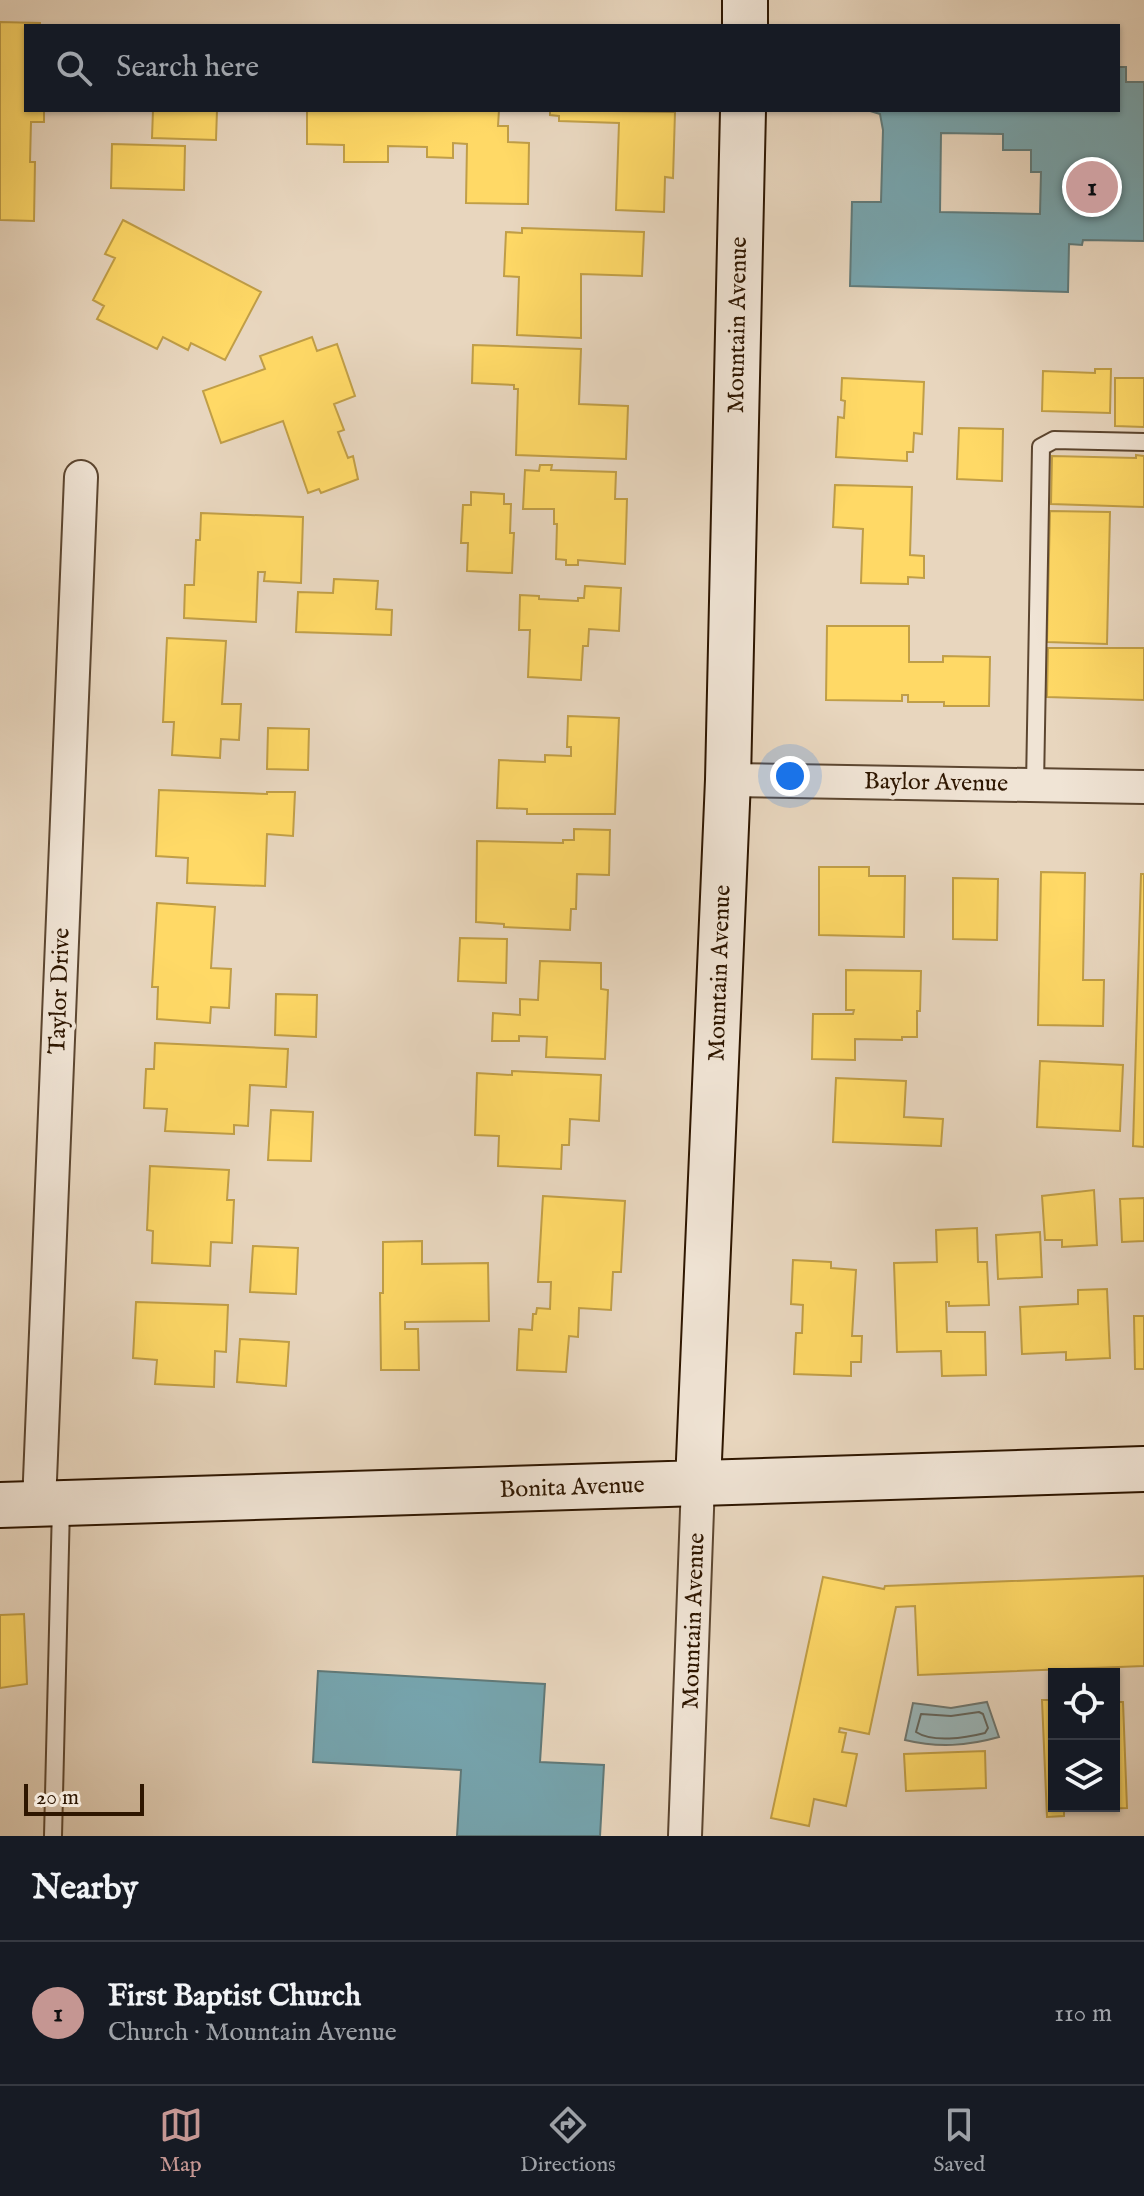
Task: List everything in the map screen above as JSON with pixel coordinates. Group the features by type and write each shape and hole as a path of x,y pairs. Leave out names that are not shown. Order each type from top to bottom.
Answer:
{"main road":[{"path":"745,0 745,24"},
{"name":"Mountain Avenue","path":"698,1483 728,780 743,112"},
{"name":"Bonita Avenue","path":"33,1504 1144,1469"}],"street":[{"name":"Taylor Drive","path":"33,1504 81,477"},
{"name":"Baylor Avenue","path":"728,780 1144,787"},
{"name":"Mountain Avenue","path":"685,1836 698,1483"}],"lane":[{"path":"1035,785 1041,447 1054,440 1144,442"},
{"path":"33,1504 53,1836"}],"water":[{"path":"987,1702 999,1737 952,1745 905,1740 913,1703 951,1708"}],"building: Homes":[{"path":"0,22 40,23 24,24 24,112 44,112 44,122 31,122 30,162 35,162 34,221 0,220"},
{"path":"153,112 217,112 216,140 152,138"},
{"path":"307,112 499,112 498,126 508,126 508,142 529,143 528,204 466,203 467,144 453,143 453,158 427,157 427,147 388,146 388,162 344,162 344,145 307,144"},
{"path":"550,112 675,112 673,178 665,177 664,212 616,210 619,123 559,121 559,116 550,115"},
{"path":"112,144 185,146 184,190 111,188"},
{"path":"123,220 261,292 225,360 191,343 188,350 163,337 157,349 97,319 104,306 93,300 115,258 105,254"},
{"path":"522,228 644,232 642,276 581,274 581,338 517,335 519,277 504,276 506,232 522,233"},
{"path":"312,337 317,351 337,344 355,396 334,404 344,430 338,432 348,458 353,456 358,479 321,493 319,489 308,493 283,421 221,443 203,391 265,369 260,356"},
{"path":"473,345 581,349 579,404 628,406 626,459 516,455 518,389 514,389 514,385 472,383"},
{"path":"1095,369 1111,369 1110,413 1042,411 1043,371 1095,373"},
{"path":"842,378 924,382 922,434 914,433 913,452 907,452 907,461 836,457 838,417 844,418"},
{"path":"1115,378 1144,378 1144,427 1115,426"},
{"path":"959,428 1003,429 1002,481 957,479"},
{"path":"1136,455 1144,456 1144,507 1051,504 1052,456 1136,458"},
{"path":"540,465 552,465 551,470 616,472 615,499 627,499 625,564 578,560 578,565 566,565 566,560 556,559 554,509 523,509 525,470 539,471"},
{"path":"835,485 912,487 910,555 924,556 924,578 908,577 908,584 861,583 863,529 833,527"},
{"path":"471,492 504,494 504,504 511,504 510,533 514,533 512,573 467,571 468,543 461,543 463,505 471,505"},
{"path":"1050,511 1110,512 1107,644 1047,642"},
{"path":"201,513 303,517 301,583 264,581 265,572 258,572 256,622 184,618 185,585 194,585"},
{"path":"334,579 378,581 376,609 392,610 391,635 296,632 298,592 333,593"},
{"path":"585,586 621,588 619,631 589,629 588,646 583,646 581,680 528,677 530,630 519,630 520,595 578,601 578,598 584,598"},
{"path":"827,626 909,626 909,662 943,662 943,656 990,657 989,706 908,702 908,695 902,695 902,701 826,700"},
{"path":"167,638 226,641 222,704 241,704 239,740 221,739 220,758 172,755 174,722 163,722"},
{"path":"1048,648 1144,648 1144,700 1047,697"},
{"path":"568,716 619,718 615,814 527,814 527,809 497,808 499,760 545,762 545,755 571,756 571,747 567,747"},
{"path":"268,728 309,729 308,770 267,769"},
{"path":"159,790 267,794 295,792 293,836 267,834 265,886 187,883 188,858 156,856"},
{"path":"574,829 610,830 609,875 577,874 576,909 571,909 570,930 504,927 504,924 476,922 477,841 563,843 563,840 574,840"},
{"path":"819,867 869,867 869,876 905,876 904,937 819,935"},
{"path":"1041,872 1085,873 1083,980 1104,980 1103,1026 1038,1025"},
{"path":"1141,874 1144,874 1144,1147 1133,1146"},
{"path":"953,878 998,879 997,940 953,939"},
{"path":"157,903 215,907 211,968 231,969 229,1008 211,1007 210,1023 157,1019 158,987 152,987"},
{"path":"460,938 507,939 506,983 458,981"},
{"path":"540,961 601,963 601,989 608,990 605,1059 546,1057 547,1037 519,1036 519,1041 492,1041 493,1013 520,1015 520,999 538,1000"},
{"path":"846,970 921,971 917,1037 902,1037 902,1040 855,1039 855,1060 812,1059 813,1014 853,1014 854,1010 846,1010"},
{"path":"276,994 317,995 316,1037 275,1035"},
{"path":"155,1043 288,1049 286,1087 250,1085 248,1126 234,1125 234,1134 165,1131 167,1109 144,1108 146,1069 154,1069"},
{"path":"1040,1061 1123,1065 1120,1131 1037,1127"},
{"path":"512,1071 601,1075 599,1121 570,1119 569,1145 562,1145 561,1169 498,1166 499,1136 475,1135 477,1073 512,1075"},
{"path":"836,1078 906,1081 904,1117 943,1119 941,1146 833,1142"},
{"path":"271,1110 313,1112 311,1161 268,1160"},
{"path":"150,1166 229,1170 227,1200 234,1200 232,1243 211,1242 210,1266 152,1263 153,1231 147,1230"},
{"path":"1094,1190 1097,1245 1062,1247 1062,1240 1045,1240 1042,1196"},
{"path":"543,1196 625,1201 621,1272 613,1272 611,1310 579,1308 578,1337 569,1336 566,1372 517,1370 519,1329 532,1330 533,1314 536,1314 537,1308 550,1309 551,1282 538,1282"},
{"path":"1144,1198 1144,1241 1122,1242 1120,1199"},
{"path":"977,1228 978,1262 987,1262 989,1305 949,1306 946,1302 947,1332 985,1332 986,1375 942,1376 941,1351 897,1352 894,1263 937,1262 936,1230"},
{"path":"1040,1232 1042,1277 998,1279 996,1235"},
{"path":"422,1241 422,1264 488,1263 489,1321 405,1322 405,1329 418,1329 419,1370 381,1370 383,1242"},
{"path":"253,1246 298,1248 296,1294 250,1292"},
{"path":"793,1260 831,1262 831,1268 856,1270 852,1336 862,1336 861,1362 851,1362 851,1376 794,1374 796,1333 802,1333 803,1305 791,1304"},
{"path":"1107,1289 1110,1358 1066,1360 1066,1352 1022,1354 1020,1307 1078,1304 1078,1290"},
{"path":"136,1302 228,1305 226,1352 215,1351 214,1387 155,1384 157,1360 133,1358"},
{"path":"1134,1316 1144,1316 1144,1369 1135,1369"},
{"path":"240,1339 289,1342 286,1386 237,1382"},
{"path":"1144,1576 1144,1666 918,1675 915,1606 896,1607 869,1734 840,1728 839,1732 846,1733 842,1752 857,1754 846,1806 814,1799 809,1826 771,1818 823,1577 884,1589 885,1586"},
{"path":"24,1614 27,1684 0,1688 0,1615"},
{"path":"1042,1700 1048,1700 1048,1812 1064,1812 1064,1816 1047,1817"},
{"path":"1120,1702 1123,1702 1127,1808 1120,1808"},
{"path":"985,1751 986,1788 906,1791 904,1754"}],"building: Public":[{"path":"1120,67 1126,67 1126,82 1144,82 1144,241 1083,240 1082,245 1069,244 1068,292 850,286 852,202 881,202 883,130 880,114 874,112 1120,112","holes":["941,133 1003,134 1003,150 1031,150 1031,172 1041,172 1040,214 940,212"]},
{"path":"318,1671 545,1684 540,1762 604,1765 600,1836 457,1836 461,1770 313,1762"}],"place":[{"name":"First Baptist Church","path":"1092,187"}]}
